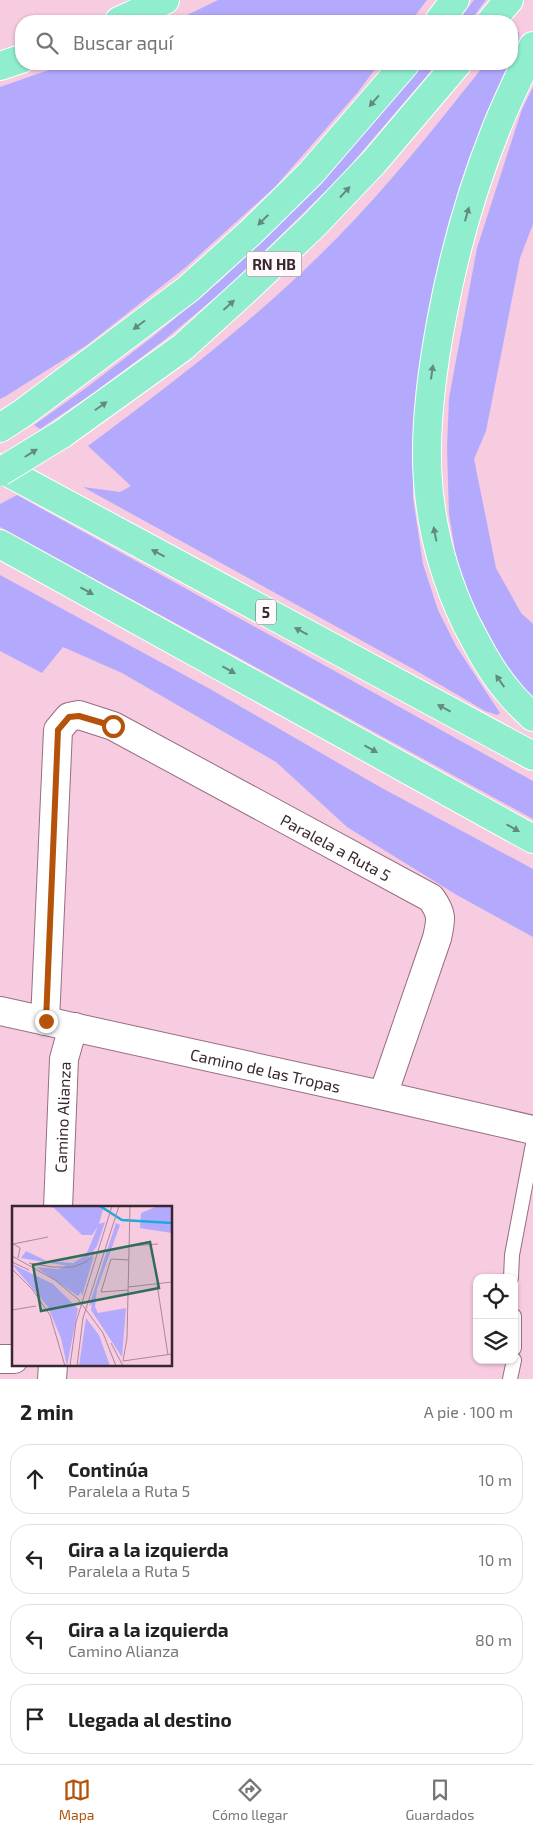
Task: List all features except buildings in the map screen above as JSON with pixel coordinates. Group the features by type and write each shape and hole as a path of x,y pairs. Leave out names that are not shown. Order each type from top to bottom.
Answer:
{"highway":[{"path":"132,15 165,0"},
{"path":"444,15 455,0"},
{"path":"496,15 509,0"},
{"path":"533,46 481,170 449,280 434,359 426,451 429,499 440,557 448,583 482,655 507,690 533,717"},
{"path":"0,66 15,61"},
{"path":"0,428 23,413 188,289 250,234 311,173 400,70"},
{"name":"RN HB","path":"0,472 62,434 183,347 252,285 314,225 374,162 452,70"},
{"name":"5","path":"0,468 533,756"},
{"path":"0,544 533,839"}],"street":[{"name":"Paralela a Ruta 5","path":"46,1021 58,730 69,717 79,716 113,726 431,898 438,908 441,918 437,938 383,1095"},
{"name":"Camino de las Tropas","path":"0,1011 533,1130"},
{"name":"Camino Alianza","path":"58,1206 64,1059 75,1027"},
{"path":"52,1366 52,1379"}],"lane":[{"path":"512,1274 512,1255 533,1144"},
{"path":"510,1379 513,1364"}],"shaded area":[{"path":"218,0 427,0 416,15 187,15"},
{"path":"474,0 486,0 475,15 462,15"},
{"path":"49,70 374,70 358,92 275,187 186,267 87,345 0,399 0,87"},
{"path":"419,70 432,70 342,175 228,287 163,341 95,392 40,429 34,425 155,335 222,279 332,170"},
{"path":"480,70 506,70 487,113 436,277 420,369 413,438 413,498 423,564 438,610 456,646 500,713 497,715 485,711 415,670 83,487 120,492 131,486 88,446 193,366 294,280 390,181"},
{"path":"533,87 533,224 520,258 486,431 474,459 496,568 521,613 533,624 533,701 519,686 490,640 459,576 449,514 447,448 449,398 477,248 522,109"},
{"path":"17,495 533,781 533,819 0,527 0,504"},
{"path":"0,575 210,689 380,787 533,869 533,937 455,894 347,827 276,762 122,673 63,647 42,673 0,651"}],"route":[{"path":"46,1021 58,730 69,717 79,716 113,726"}]}
